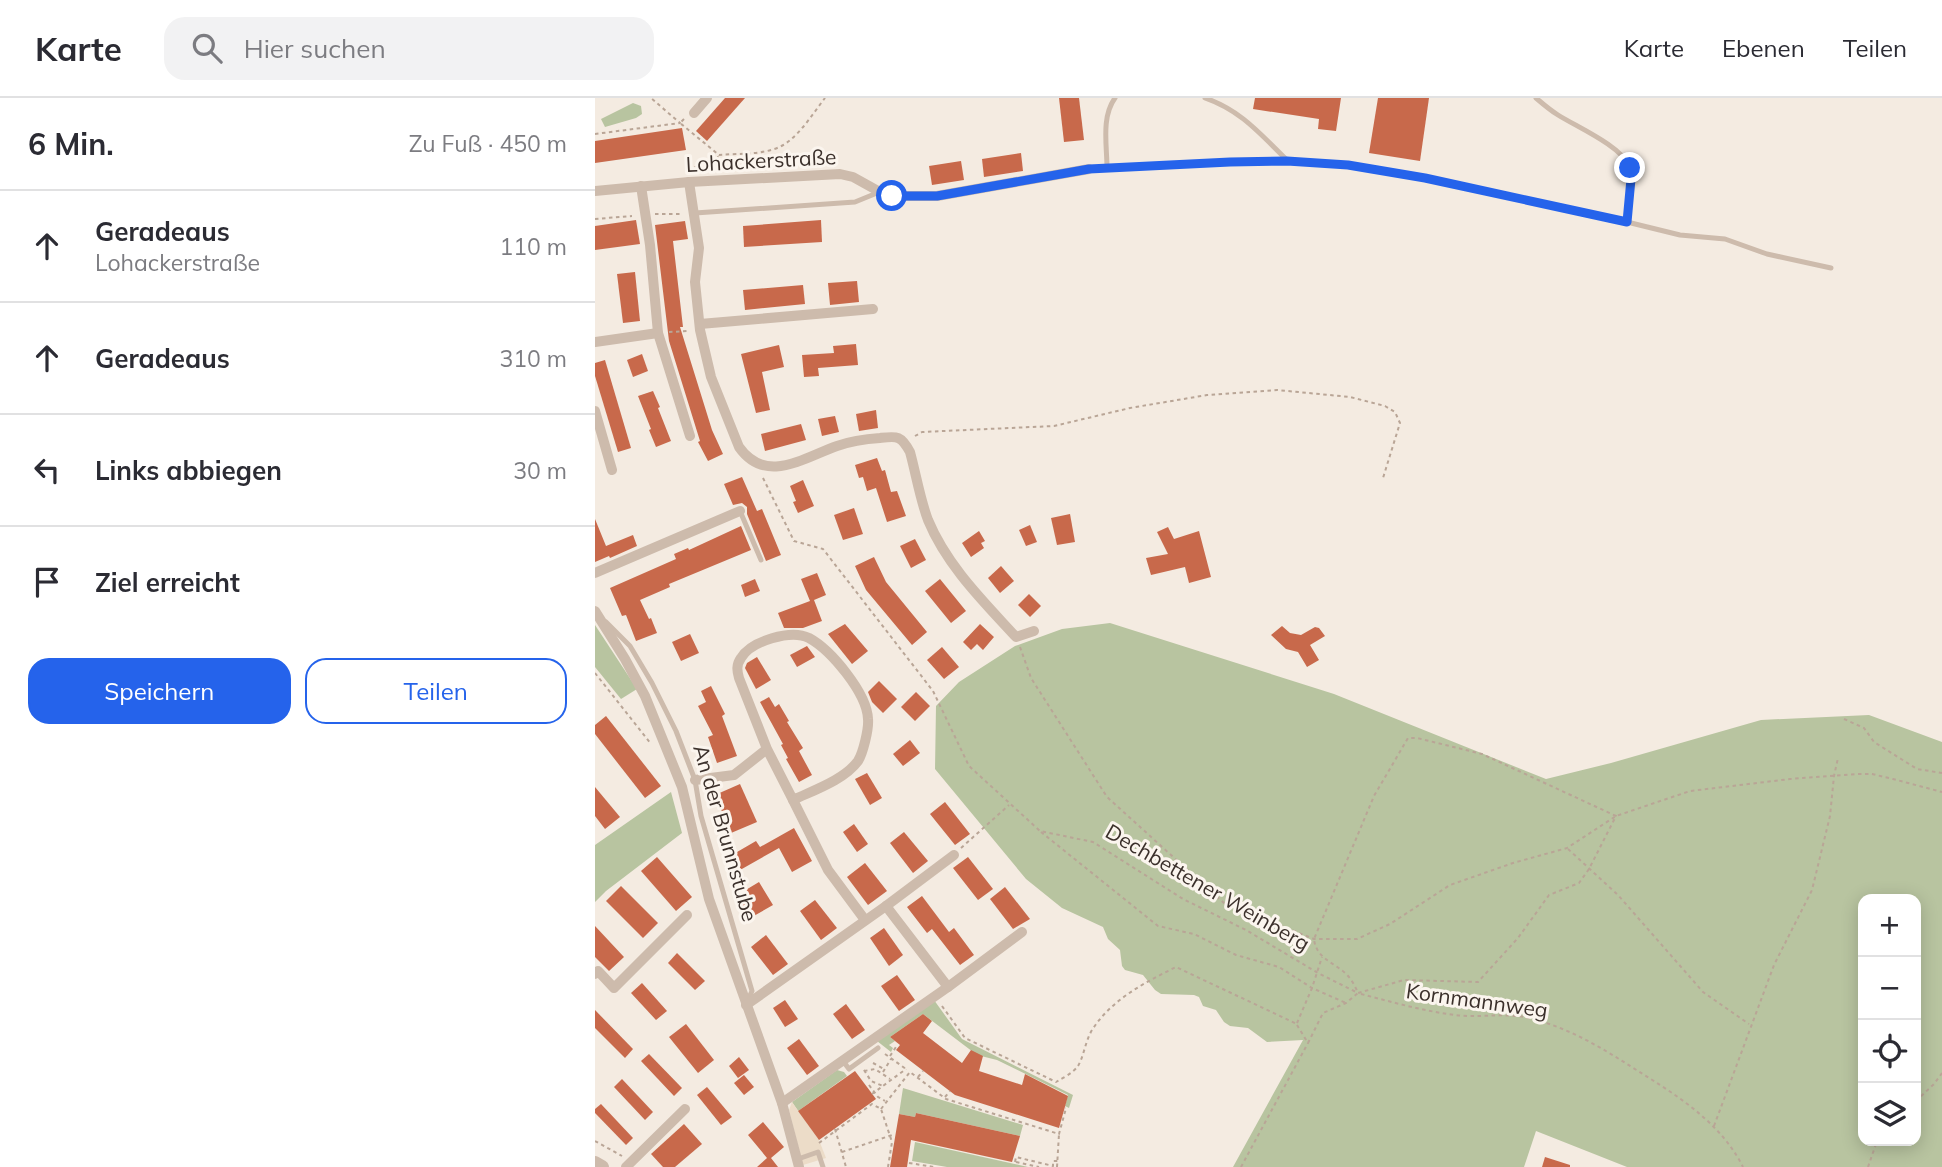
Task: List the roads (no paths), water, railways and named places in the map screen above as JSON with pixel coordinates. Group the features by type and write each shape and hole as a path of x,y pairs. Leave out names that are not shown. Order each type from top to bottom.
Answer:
{"street":[{"path":"694,113 707,98"},
{"name":"Lohackerstraße","path":"595,191 693,181 840,174 853,177 892,196 937,196 1089,169"},
{"path":"693,181 699,248 695,282 700,327 711,377 739,447 745,455 756,464 785,467 847,442 900,439 910,452 926,513 943,547 970,587 1016,637 1034,631"},
{"path":"641,186 650,245 658,334 690,436"},
{"path":"700,327 873,309"},
{"path":"595,342 658,334"},
{"path":"595,411 612,470"},
{"path":"595,573 740,511"},
{"name":"An der Brunnstube","path":"595,611 640,687 672,758 682,787 709,899 782,1104 798,1163"},
{"path":"793,800 837,779 858,761 866,739 869,719 863,699 846,673 823,647 807,637 796,635 771,639 746,651 739,660 739,678 767,749 828,870 865,920"},
{"path":"695,780 734,775 767,749"},
{"path":"746,1005 954,855"},
{"path":"886,906 948,987"},
{"path":"596,971 614,988 687,915"},
{"path":"782,1104 935,997 1022,932"},
{"path":"628,1164 685,1109"},
{"path":"595,1163 602,1167"}],"lane":[{"path":"1107,168 1106,118 1115,98"},
{"path":"1205,98 1242,116 1287,161"},
{"path":"1536,98 1554,113 1624,157 1630,168 1631,179 1627,222"},
{"path":"1089,169 1287,161 1348,165 1425,178 1679,234 1725,239 1767,254 1831,268"},
{"path":"695,213 855,202 880,192"},
{"path":"740,511 761,560"},
{"name":"An der Brunnstube","path":"595,611 630,646 652,683 676,731 695,780 701,816 752,991 746,1005"},
{"path":"843,1061 849,1069 878,1048"},
{"path":"798,1163 818,1152 823,1167"}]}
